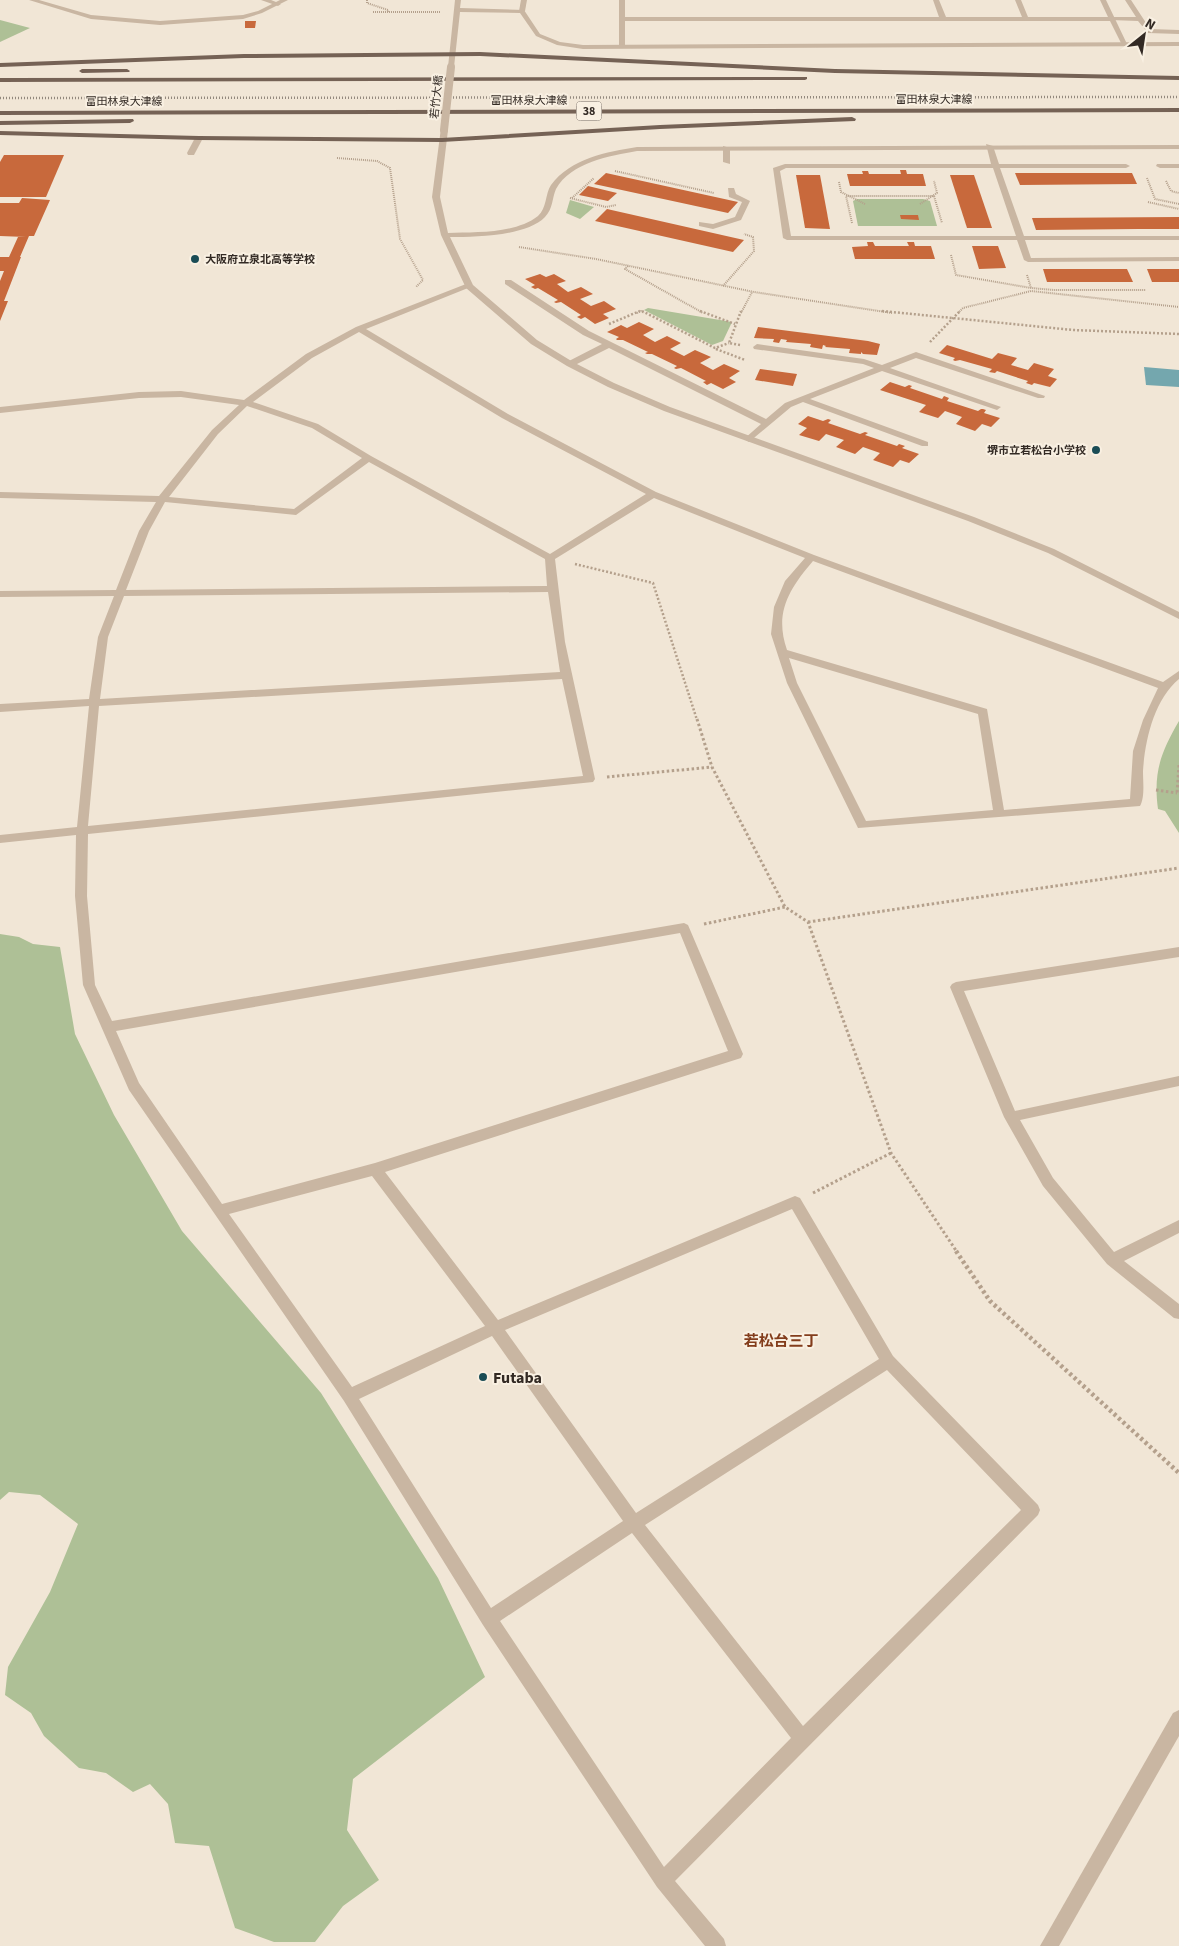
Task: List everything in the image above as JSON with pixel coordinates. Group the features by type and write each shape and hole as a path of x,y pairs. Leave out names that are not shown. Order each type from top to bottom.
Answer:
{"main road":[{"path":"0,65 244,56 452,54 835,71 1179,78"},
{"path":"0,71 65,71"},
{"path":"74,71 132,71"},
{"path":"201,71 639,78"},
{"name":"富田林泉大津線","path":"0,80 1179,78"},
{"path":"0,134 199,138 443,135 1094,110"},
{"name":"富田林泉大津線","path":"0,113 1179,110"},
{"path":"0,123 195,119 342,112"}],"street":[{"path":"32,0 91,17 160,23 243,17 282,2"},
{"path":"264,0 282,2"},
{"name":"若竹大橋","path":"458,0 436,197 445,236 469,286"},
{"path":"524,0 522,11 538,35 547,40 576,46 1179,44"},
{"path":"622,0 622,46"},
{"path":"936,0 943,19"},
{"path":"1018,0 1026,19"},
{"path":"1103,0 1124,44"},
{"path":"1128,0 1148,31 1179,32"},
{"path":"457,10 522,11"},
{"path":"622,19 1139,19"},
{"path":"191,153 199,138"},
{"path":"445,236 511,229 530,224 541,217 554,185 566,174 582,164 614,153 637,149 989,146 1179,147"},
{"path":"989,146 1028,260 1179,260"},
{"path":"726,148 727,162"},
{"path":"1126,166 785,166 776,170 787,238 1179,238"},
{"path":"1160,166 1179,166"},
{"path":"702,224 712,227 738,218 746,201 732,192"},
{"path":"508,282 607,345 766,423"},
{"path":"717,1946 663,1882 489,1619 349,1396 134,1086 89,985 81,896 82,831 94,703 103,637 144,530 162,499 215,432 246,403 309,356 359,328 469,286 534,342 570,364 611,385 667,409 971,519 1051,551 1179,616"},
{"path":"359,328 506,416 653,494 811,557 1164,686"},
{"path":"570,364 607,345"},
{"path":"757,347 864,362 997,407"},
{"path":"749,439 788,405 916,355 1041,396"},
{"path":"0,410 140,395 181,394 246,403 315,426 368,458 550,558"},
{"path":"803,399 925,444"},
{"path":"0,495 162,499 296,512 368,458"},
{"path":"550,558 653,494"},
{"path":"811,557 790,581 778,607 776,634 792,683 862,824 1136,803 1139,751 1148,720 1164,686 1179,674"},
{"path":"0,839 589,779 565,675 552,589 550,558"},
{"path":"0,594 552,589"},
{"path":"781,652 983,712 999,813"},
{"path":"0,708 565,675"},
{"path":"108,1026 684,928 736,1054 375,1169 220,1211"},
{"path":"1179,952 956,987 1011,1117 1048,1182 1112,1260 1179,1312"},
{"path":"1011,1117 1179,1082"},
{"path":"375,1169 494,1328 634,1523 802,1739"},
{"path":"349,1396 494,1328 795,1202 888,1361 1032,1510 802,1739 663,1882"},
{"path":"1112,1260 1179,1226"},
{"path":"489,1619 634,1523 888,1361"},
{"path":"1049,1946 1179,1720"}],"path":[{"path":"367,0 367,3 388,10 388,12"},
{"path":"373,12 444,12"},
{"path":"329,158 377,161 390,168 400,239 423,280 413,289"},
{"path":"612,171 722,195 732,192"},
{"path":"1145,174 1153,196 1151,196 1152,199 1157,204"},
{"path":"572,198 596,177"},
{"path":"846,196 856,238"},
{"path":"846,196 934,196"},
{"path":"846,196 865,204"},
{"path":"920,204 934,196"},
{"path":"934,196 956,275 1031,288 1054,290 1146,290"},
{"path":"1153,196 1179,204"},
{"path":"562,197 606,207 616,205"},
{"path":"1148,202 1179,209"},
{"path":"516,246 550,250 723,287 871,311 1056,330 1126,334 1179,334"},
{"path":"723,287 754,251"},
{"path":"628,266 625,269 694,307 726,322 735,324"},
{"path":"916,355 963,308 1031,291 1179,307"},
{"path":"729,343 735,324 752,292"},
{"path":"586,333 641,311 715,348 748,362"},
{"path":"715,348 729,343 757,347"},
{"path":"550,558 653,583 712,766 785,907 808,922 891,1153 990,1301 1179,1473"},
{"path":"1179,765 1177,793 1179,793"},
{"path":"589,779 712,766"},
{"path":"808,922 1179,868"},
{"path":"684,928 785,907"},
{"path":"795,1202 891,1153"}],"green space":[{"path":"0,20 30,28 0,42"},
{"path":"857,199 923,199 930,201 937,226 858,226 853,201"},
{"path":"570,200 594,207 580,219 566,213"},
{"path":"648,308 732,322 723,341 712,345 644,310"},
{"path":"1179,721 1179,833 1165,811 1158,809 1157,784 1163,753"},
{"path":"0,934 19,937 33,944 60,947 75,1034 114,1115 182,1231 321,1393 438,1578 485,1677 353,1779 347,1830 379,1880 343,1906 315,1942 274,1942 235,1928 209,1846 175,1843 168,1804 150,1784 133,1792 106,1773 79,1768 44,1736 31,1713 5,1695 8,1667 50,1592 78,1524 40,1495 9,1492 0,1500"}],"water":[{"path":"1144,367 1179,370 1179,387 1146,385"}],"building":[{"path":"245,21 256,21 255,28 245,28"},
{"path":"4,155 64,155 46,197 0,197 0,162"},
{"path":"900,170 906,170 907,174 923,174 926,186 850,186 847,174 863,174 862,171 868,171 869,174 901,174"},
{"path":"606,173 738,202 728,213 594,184"},
{"path":"1015,173 1132,173 1137,184 1020,185"},
{"path":"796,175 820,175 830,229 805,228"},
{"path":"950,175 974,175 992,228 967,228"},
{"path":"588,186 617,193 608,201 579,195"},
{"path":"22,198 50,200 34,236 29,236 20,257 4,301 8,301 0,321 0,281 4,271 0,271 0,257 9,257 18,237 26,237 0,236 0,203 19,203"},
{"path":"607,209 744,240 733,252 595,221"},
{"path":"900,215 918,215 919,220 901,219"},
{"path":"1179,217 1179,229 1036,230 1032,218"},
{"path":"867,242 873,242 875,246 909,246 907,242 914,242 915,246 931,246 935,259 855,259 852,247 868,246"},
{"path":"972,246 998,246 1006,268 979,269"},
{"path":"1043,269 1127,269 1133,282 1047,282"},
{"path":"1147,269 1179,269 1179,282 1152,282"},
{"path":"540,274 546,277 554,274 566,281 557,284 568,292 581,287 593,294 580,299 591,306 604,301 616,309 603,314 609,318 595,324 585,317 581,319 577,317 581,315 561,302 554,302 558,300 538,288 531,287 535,285 525,279"},
{"path":"639,322 654,329 643,335 655,342 667,336 681,343 670,349 684,356 695,350 711,357 700,363 713,370 724,364 740,371 729,378 736,382 723,389 711,383 707,385 703,382 706,381 681,368 676,369 674,368 677,366 652,354 647,354 645,353 648,352 623,340 617,340 619,337 607,332 621,325 627,328"},
{"path":"758,327 880,344 877,355 863,354 861,352 861,354 849,353 850,349 825,347 823,345 822,349 810,347 811,344 786,342 787,340 781,339 779,343 773,342 774,339 754,338"},
{"path":"947,345 992,359 998,353 1017,358 1011,365 1028,370 1034,363 1054,369 1048,376 1057,379 1050,387 1034,383 1032,385 1026,383 1028,381 997,371 995,373 989,372 992,369 960,360 955,361 953,360 955,358 939,353"},
{"path":"760,369 797,374 793,386 755,380"},
{"path":"890,382 905,387 909,385 912,386 910,388 942,399 944,396 949,398 947,401 978,411 983,409 986,410 984,413 1000,418 991,427 982,424 975,431 956,424 962,417 945,411 938,418 919,412 926,405 880,390"},
{"path":"808,416 823,421 831,420 828,423 860,434 868,433 865,435 897,446 899,444 905,446 902,448 919,454 909,463 900,460 893,467 873,460 880,453 863,447 855,454 836,447 844,440 826,434 819,441 799,435 807,428 798,424"}],"railway":[{"path":"0,98 1179,97"}],"place":[{"name":"大阪府立泉北高等学校","path":"195,259"},
{"name":"堺市立若松台小学校","path":"1096,450"},
{"name":"Futaba","path":"483,1377"}],"district":[{"name":"若松台三丁","path":"781,1341"}]}
